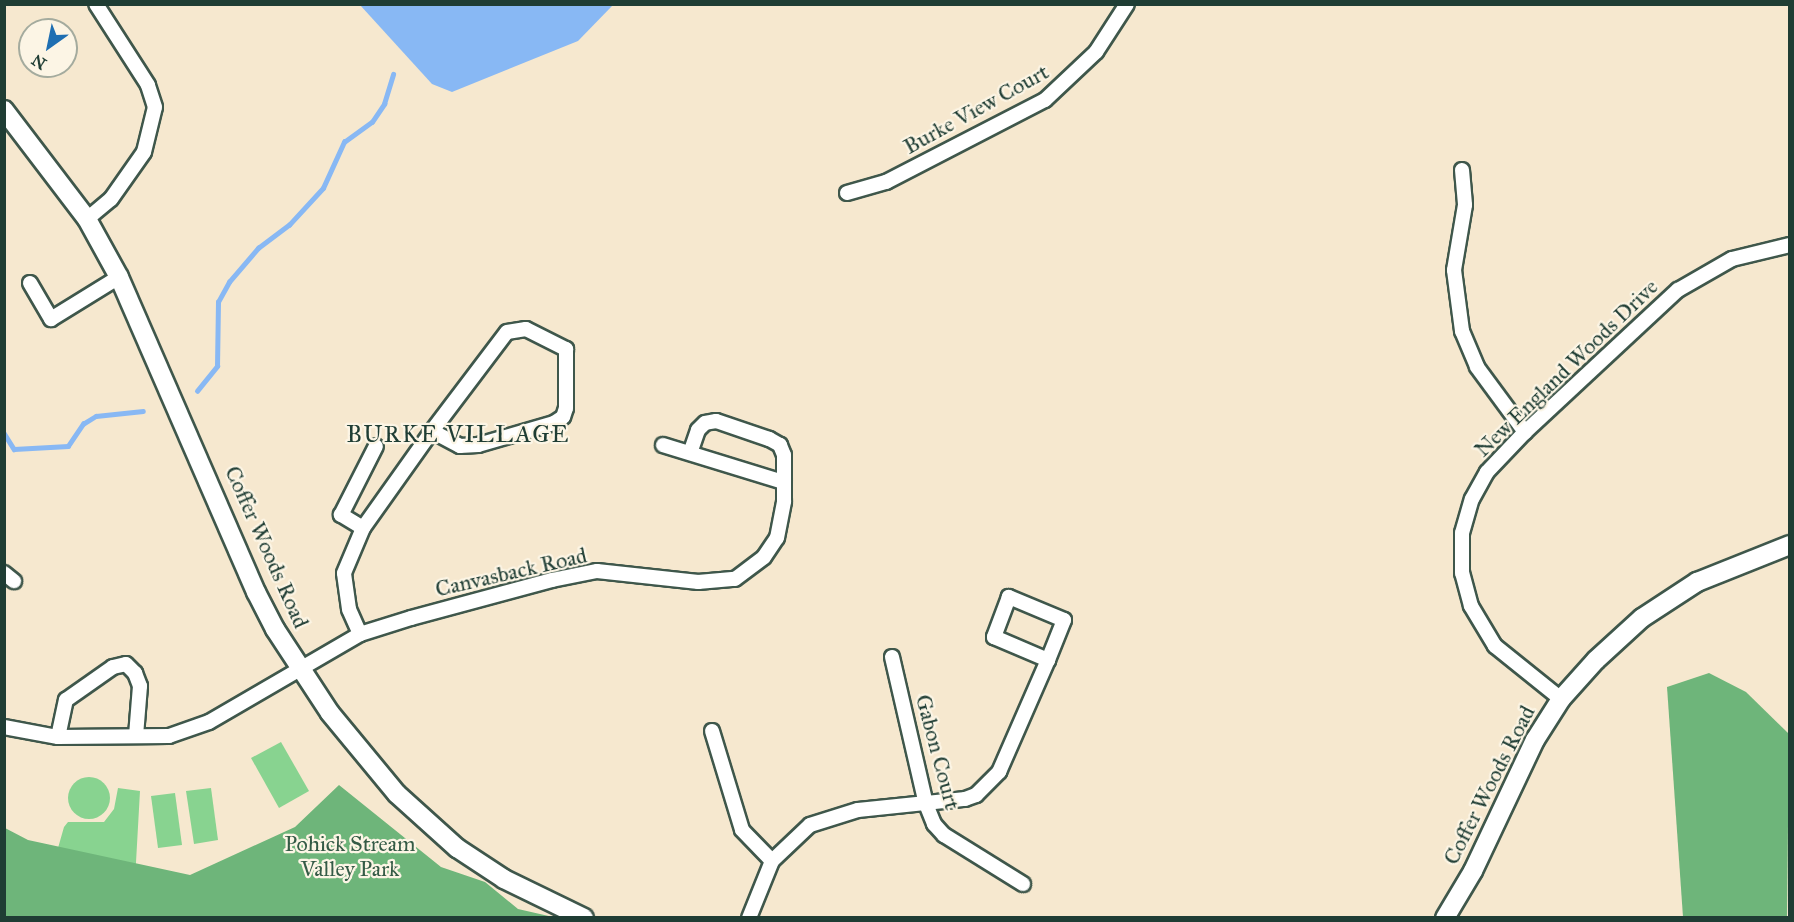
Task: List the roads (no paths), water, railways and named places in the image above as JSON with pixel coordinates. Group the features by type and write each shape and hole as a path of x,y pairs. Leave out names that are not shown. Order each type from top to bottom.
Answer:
{"street":[{"path":"87,219 111,199 144,153 155,107 148,85 96,4"},
{"name":"Burke View Court","path":"847,193 886,182 1045,100 1096,52 1127,4"},
{"name":"Coffer Woods Road","path":"4,110 87,219 119,277 256,592 300,671 361,754 429,825 504,879 584,918"},
{"path":"1462,170 1466,205 1454,270 1462,331 1477,367 1525,432"},
{"name":"New England Woods Drive","path":"1561,699 1515,666 1487,636 1471,606 1462,573 1462,533 1472,499 1487,472 1525,432 1678,290 1732,259 1790,245"},
{"path":"30,283 51,319 119,277"},
{"path":"360,634 349,609 344,573 363,528 432,431 507,332 526,329 566,350 566,408 563,417 554,423 478,445 460,446 432,431"},
{"name":"Canvasback Road","path":"4,727 58,737 169,736 209,722 360,634 552,580 597,571 698,582 735,579 764,557 777,538 784,455 780,445 716,421 705,423 698,430 690,453"},
{"path":"663,445 783,482"},
{"path":"363,528 341,515 376,446"},
{"name":"Coffer Woods Road","path":"1445,918 1473,871 1535,740 1561,699 1618,638 1670,598 1730,566 1790,544"},
{"path":"749,918 772,861 810,825 858,810 965,799 989,784 1009,752 1048,660 1064,620 1009,597 993,637 1048,660"},
{"name":"Gabon Court","path":"892,657 926,804 944,836 1023,884"},
{"path":"58,737 66,700 113,668 126,664 135,673 140,687 136,736"},
{"path":"712,731 742,830 772,861"}],"water":[{"path":"360,5 613,5 578,41 452,92 432,84"}],"waterway":[{"path":"197,391 217,366 218,302 229,282 258,248 289,225 323,188 344,142 372,122 384,104 393,74"},
{"path":"4,433 14,449 68,446 83,424 96,416 143,411"}],"district":[{"name":"BURKE VILLAGE","path":"458,435"}],"park label":[{"name":"Pohick Stream Valley Park","path":"350,856"}]}
